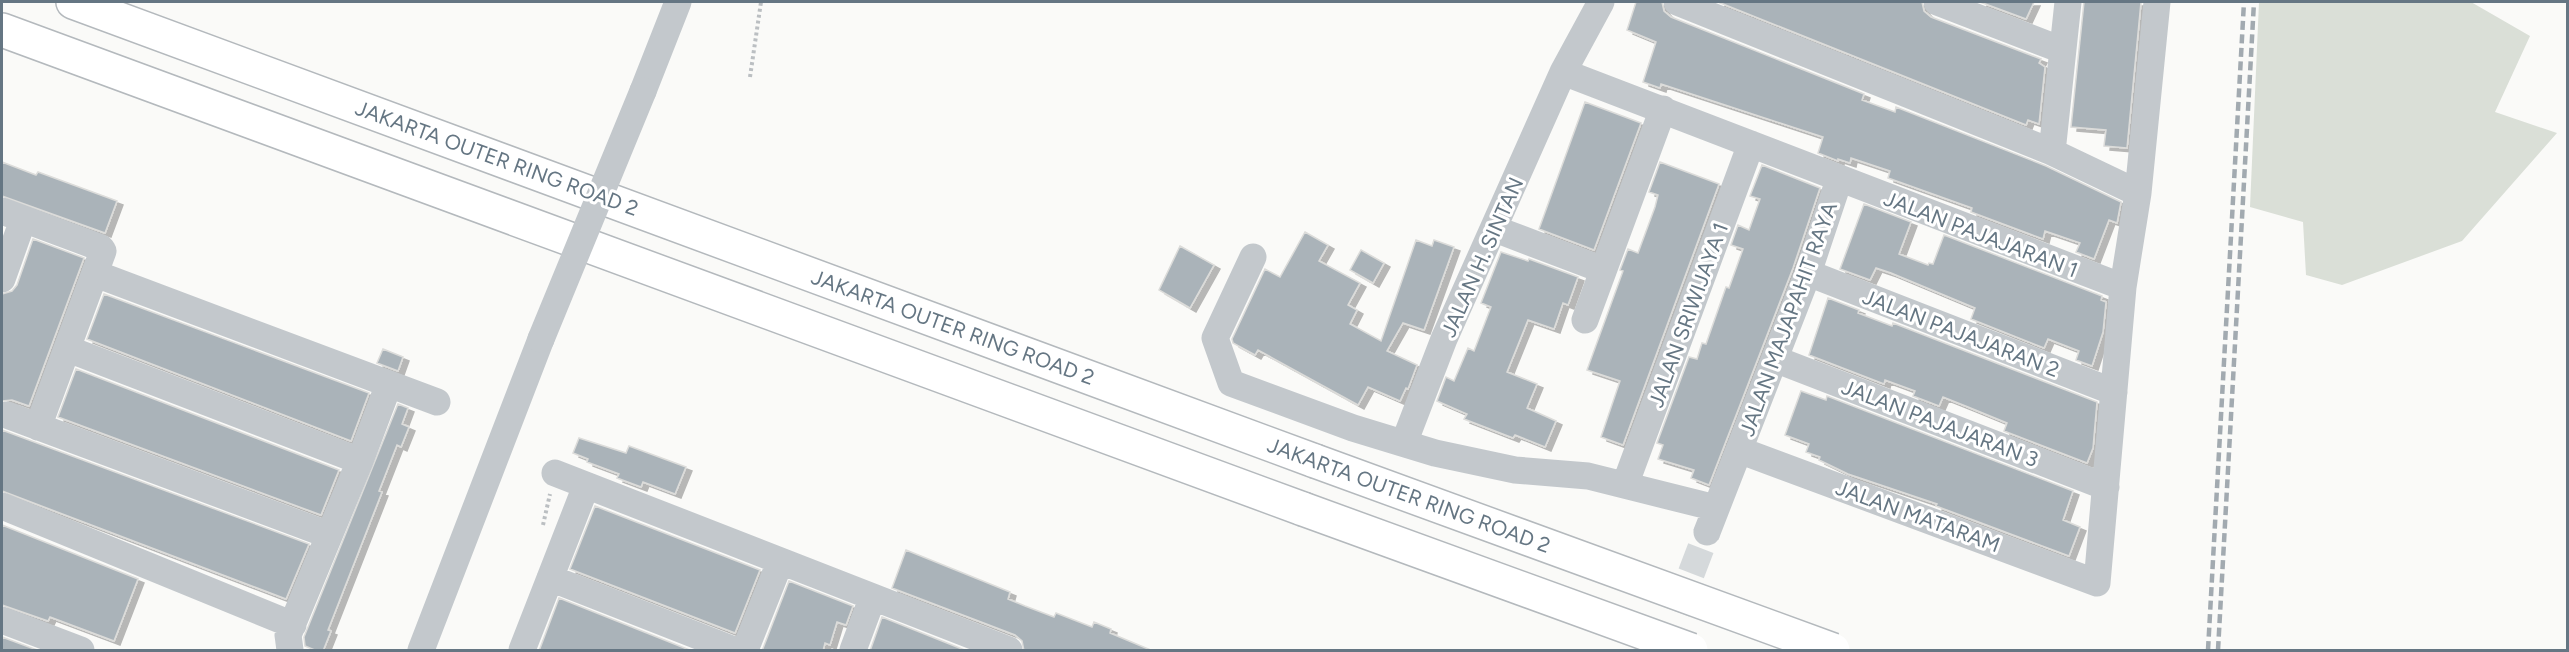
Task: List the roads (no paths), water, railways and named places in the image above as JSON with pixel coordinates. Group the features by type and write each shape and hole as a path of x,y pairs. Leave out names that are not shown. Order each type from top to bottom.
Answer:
{"highway":[{"name":"JAKARTA OUTER RING ROAD 2","path":"73,2 1833,651"},
{"path":"2,30 1691,651"}],"street":[{"path":"421,651 541,339 678,2"},
{"name":"JALAN H. SINTAN","path":"1404,443 1444,339 1503,232 1601,2"},
{"path":"1677,2 1710,8 2052,152 2138,193"},
{"path":"1937,2 2061,50"},
{"path":"2052,152 2061,50 2068,2"},
{"path":"2106,487 2123,287 2138,193 2157,2"},
{"name":"JALAN MAJAPAHIT RAYA","path":"1569,74 1839,180 1808,273 1711,520 1625,485"},
{"path":"1585,320 1663,109"},
{"name":"JALAN SRIWIJAYA 1","path":"1625,485 1751,144"},
{"name":"JALAN PAJAJARAN 1","path":"1839,180 2123,287"},
{"path":"2,279 12,216 101,248 102,255 96,274 38,426"},
{"path":"1503,232 1603,270"},
{"path":"1253,257 1215,338 1231,383 1353,428 1435,453 1515,470 1588,476 1625,485"},
{"name":"JALAN PAJAJARAN 2","path":"1808,273 2114,392"},
{"path":"96,274 437,402"},
{"path":"68,349 360,460"},
{"name":"JALAN PAJAJARAN 3","path":"1775,359 2106,487"},
{"path":"2,506 292,638 329,535 389,384"},
{"path":"7,415 329,535"},
{"name":"JALAN MATARAM","path":"1740,450 2097,583 2106,487"},
{"path":"555,473 1010,651"},
{"path":"522,651 586,486"},
{"path":"745,651 780,562"},
{"path":"550,578 734,651"},
{"path":"853,651 873,598"},
{"path":"2,620 75,650"}],"tunnel":[{"path":"1662,650 1707,532"}],"railway":[{"path":"2208,650 2244,2"},
{"path":"2218,650 2254,2"}]}
